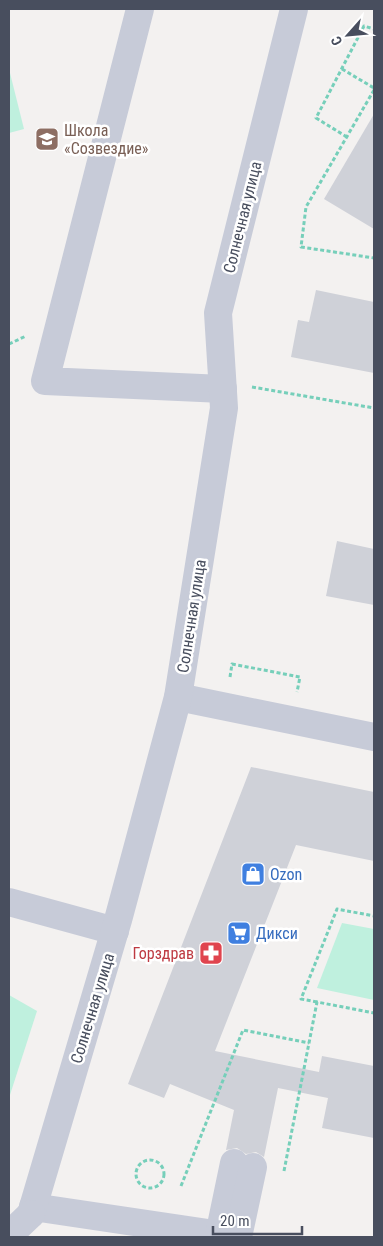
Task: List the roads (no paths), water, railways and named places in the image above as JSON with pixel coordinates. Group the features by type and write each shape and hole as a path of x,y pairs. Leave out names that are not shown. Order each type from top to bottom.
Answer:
{"street":[{"path":"140,9 45,381 223,386"},
{"name":"Солнечная улица","path":"34,1219 178,697 224,408 218,313 294,9"},
{"path":"178,697 374,737"},
{"path":"9,902 114,932"},
{"path":"9,1235 34,1219 231,1236 243,1165"}],"place":[{"name":"Школа «Созвездие»","path":"47,139"},
{"name":"Ozon","path":"253,874"},
{"name":"Дикси","path":"239,933"},
{"name":"Горздрав","path":"211,953"}]}
